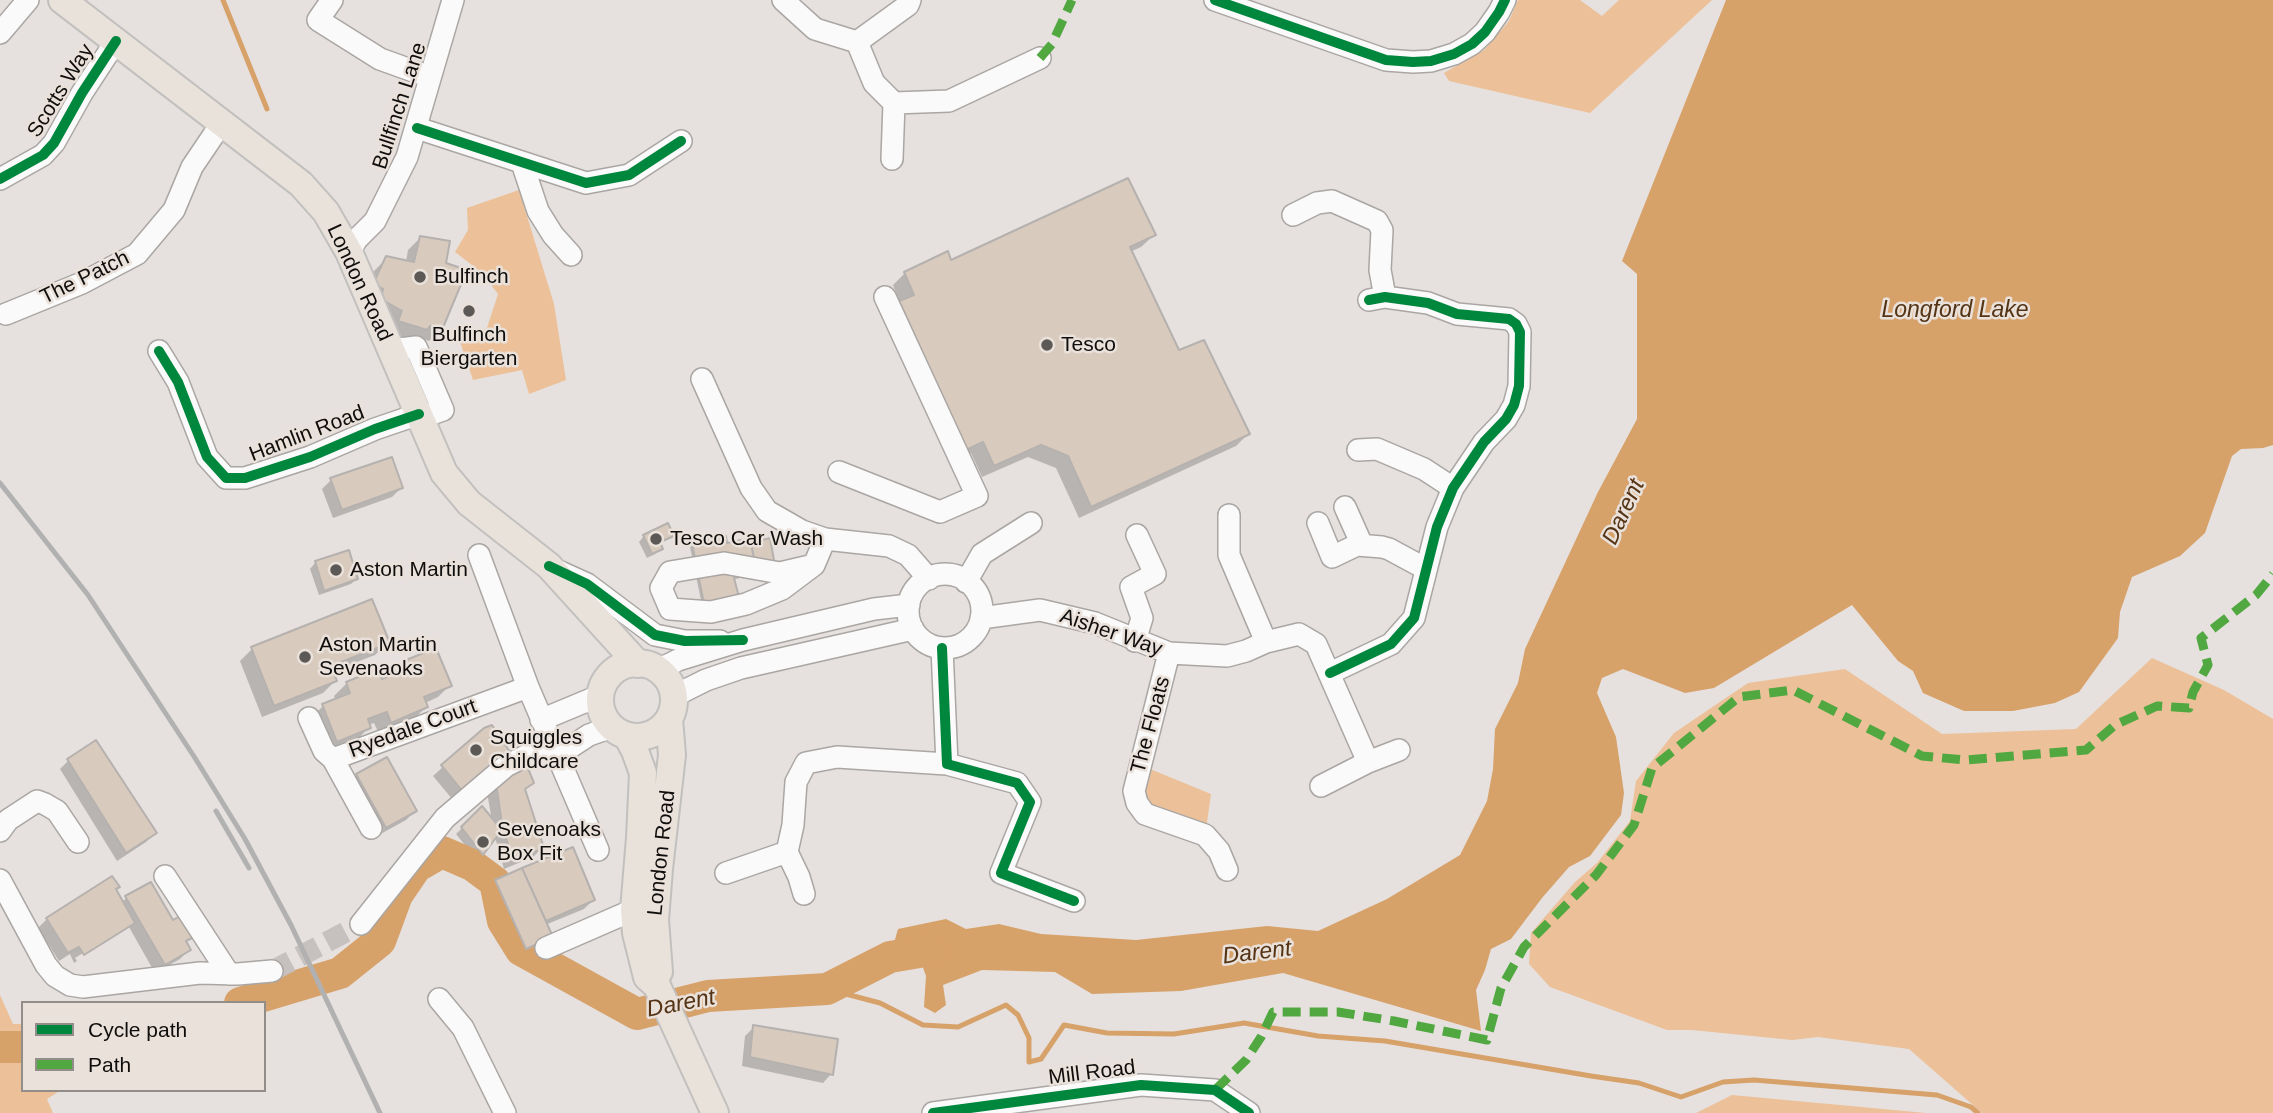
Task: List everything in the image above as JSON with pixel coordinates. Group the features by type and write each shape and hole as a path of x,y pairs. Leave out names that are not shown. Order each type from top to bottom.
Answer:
{"main road":[{"name":"London Road","path":"67,1 301,184 326,212 349,252 435,455 454,488 548,566 594,618 670,684 672,755 645,905"},
{"name":"London Road","path":"594,618 604,650 603,714 635,751 643,773 640,838 645,905 659,972 658,989 715,1113"},
{"path":"604,687 622,667 648,667"},
{"path":"619,732 635,738 649,735 660,729 671,708"}],"street":[{"path":"0,33 28,0"},
{"path":"332,0 318,20 380,59 430,77"},
{"name":"Bullfinch Lane","path":"349,252 357,239 375,221 396,181 417,128 453,0"},
{"path":"783,0 815,29 857,42"},
{"path":"857,42 908,5 910,0"},
{"path":"1214,0 1246,6 1386,60 1413,62 1432,61 1454,54 1472,44 1485,32 1505,0"},
{"name":"Scotts Way","path":"0,179 43,155 54,143 116,41"},
{"path":"857,42 874,83 894,103 892,159"},
{"path":"894,103 949,101 1040,58"},
{"name":"The Patch","path":"6,314 82,283 137,254 174,210 192,167 221,124"},
{"path":"417,128 586,183 629,175 681,141"},
{"path":"522,163 538,211 570,255"},
{"path":"1293,215 1317,203 1332,201 1377,221 1382,230 1380,270 1384,299"},
{"path":"1384,299 1396,276"},
{"path":"839,472 940,512 977,496 885,297"},
{"path":"1330,673 1391,644 1414,618 1437,527 1453,488 1484,442 1506,419 1514,405 1519,386 1520,332 1516,324 1509,319 1457,314 1428,303 1384,299"},
{"name":"Hamlin Road","path":"159,351 178,382 207,457 226,478 245,478 310,457 375,429 419,416"},
{"path":"702,379 751,488 766,511 802,531 825,539 889,545 908,555 929,579"},
{"path":"1358,450 1377,449 1424,469 1453,488"},
{"path":"1345,508 1362,545"},
{"path":"1229,516 1222,557 1266,642"},
{"path":"967,582 982,554 1031,523"},
{"path":"1318,523 1332,557 1362,545 1389,549 1426,569"},
{"path":"1135,641 1142,618 1131,587 1155,574 1137,535"},
{"path":"814,565 780,573 724,563 670,572 661,589 670,609 711,612 746,604 782,589 814,565 825,539"},
{"path":"479,555 541,720 598,850"},
{"path":"548,566 587,584 654,635 685,641 743,640"},
{"path":"946,575 967,582 978,596 981,618 976,632 967,641 942,648 928,644 913,629 909,606 917,588 929,579 946,575"},
{"path":"648,667 743,640 874,609 909,606"},
{"name":"Aisher Way","path":"981,618 1040,610 1095,624 1169,653 1227,656 1299,634 1316,644 1368,762"},
{"path":"671,708 706,680 741,668 913,629"},
{"path":"942,648 947,764"},
{"name":"The Floats","path":"1169,653 1134,791 1137,803 1144,814 1205,835 1219,851 1227,870"},
{"name":"Ryedale Court","path":"371,828 333,759 528,687"},
{"path":"541,720 604,687"},
{"path":"309,718 324,751 333,759"},
{"path":"360,924 445,818 506,766 589,735 619,732"},
{"path":"1321,786 1399,750"},
{"path":"804,894 787,852 793,825 796,782 806,763 837,757 947,764 1017,783 1030,802 1001,873 1074,901"},
{"path":"0,831 8,820 37,802 57,811 78,842"},
{"path":"726,873 787,852"},
{"path":"165,876 229,974"},
{"path":"0,880 46,965 55,976 70,985 83,987 200,973 272,971"},
{"path":"546,948 645,905"},
{"path":"439,999 463,1028 505,1113"},
{"name":"Mill Road","path":"933,1113 985,1110 1141,1085 1215,1090 1249,1113"}],"shaded area":[{"path":"1518,0 1580,0 1602,16 1619,0 1712,0 1590,113 1449,81 1444,73 1484,50 1509,21"},
{"path":"519,190 554,304 566,380 529,394 522,370 473,380 460,342 487,328 498,294 481,272 455,252 468,230 467,208"},
{"path":"2152,658 2224,690 2273,719 2273,1113 1982,1113 1909,1049 1818,1037 1792,1040 1667,1030 1550,987 1529,964 1531,933 1575,882 1597,863 1630,821 1636,781 1674,733 1748,683 1845,669 1942,734 2076,729"},
{"path":"1150,769 1211,794 1206,830 1141,808"},
{"path":"0,995 13,1024 21,1024 21,1092 58,1092 47,1099 53,1113 0,1113"},
{"path":"1732,1095 1926,1113 1696,1113"}],"water":[{"name":"Longford Lake","path":"1726,0 2273,0 2273,445 2241,449 2232,456 2205,533 2180,556 2132,577 2120,612 2118,638 2079,692 2055,703 2013,711 1964,711 1923,693 1913,671 1898,661 1852,605 1714,688 1685,693 1623,669 1602,678 1597,693 1616,737 1624,793 1621,815 1590,856 1569,867 1511,939 1491,949 1476,990 1481,1031 1283,973 1181,991 1092,994 1055,972 982,970 943,985 946,1005 935,1013 924,1007 926,976 921,962 890,957 898,929 946,919 966,929 999,924 1041,934 1136,940 1267,926 1318,931 1387,899 1460,855 1487,801 1493,769 1495,729 1518,683 1525,649 1598,492 1637,419 1637,274 1622,261"}],"building":[{"name":"Tesco","path":"1128,178 1156,235 1130,247 1179,350 1204,340 1250,434 1091,507 1068,456 1041,445 994,466 983,442 966,450 899,301 914,295 904,272 948,251 951,260"},
{"name":"Bulfinch","path":"420,236 450,241 446,263 467,270 442,330 430,326 427,330 398,321 402,311 381,299 383,289 373,284 386,256 414,262"},
{"path":"392,457 403,488 342,510 330,478"},
{"name":"Tesco Car Wash","path":"668,523 674,536 660,542 663,549 652,554 643,535"},
{"path":"726,536 727,543 750,538 757,574 734,578 739,597 704,604 692,543"},
{"path":"770,538 775,566 756,569 751,543"},
{"name":"Aston Martin","path":"349,550 358,579 324,591 315,561"},
{"name":"Aston Martin Sevenaoks","path":"372,599 390,643 331,666 337,681 274,706 251,647"},
{"path":"436,648 452,686 424,697 428,707 391,723 387,712 368,719 371,728 337,742 322,704 350,693 346,682 378,669 382,679 409,667 406,660"},
{"path":"492,725 510,752 463,792 441,765 484,728"},
{"path":"96,740 157,833 126,853 67,759"},
{"path":"387,757 417,811 386,828 356,774"},
{"path":"527,766 534,783 525,789 544,848 513,861 502,825 496,782"},
{"name":"Sevenoaks Box Fit","path":"482,806 502,830 483,855 461,827"},
{"path":"573,847 595,900 546,921 522,868"},
{"path":"522,868 553,937 526,949 495,880"},
{"path":"112,876 120,887 116,889 135,923 84,955 79,947 68,953 46,918"},
{"path":"151,882 173,920 182,915 194,937 186,941 191,950 165,965 125,896"},
{"path":"753,1025 838,1039 833,1075 750,1057"}],"waterway":[{"path":"223,0 267,109"},
{"name":"Darent","path":"247,1001 340,973 380,941 397,895 416,867 442,852 472,865 495,882 503,921 521,950 637,1014 708,996 827,989 890,957 931,950"},
{"path":"827,989 880,1003 923,1025 958,1027 1006,1005 1018,1015 1029,1038 1029,1062 1041,1059 1064,1025 1107,1033 1174,1034 1244,1023 1318,1036 1385,1041 1639,1083 1681,1097 1723,1082 1754,1080 1937,1095 1971,1107 1978,1113"},
{"name":"Darent","path":"0,1047 21,1047"}],"tunnel":[{"path":"272,971 361,924"}],"railway":[{"path":"0,483 88,595 245,839 291,925 380,1113"},
{"path":"216,811 249,868"}],"marked path":[{"path":"1040,58 1052,44 1072,0"},
{"path":"1215,1090 1246,1060 1273,1012 1338,1012 1487,1040 1501,988 1524,947 1596,875 1634,825 1652,768 1739,697 1793,690 1922,756 1965,760 2086,750 2115,725 2157,706 2189,708 2193,692 2208,665 2201,638 2256,595 2273,574"}],"cycle path":[{"path":"1215,0 1386,60 1413,62 1431,61 1454,54 1472,44 1485,32 1505,0"},
{"path":"0,179 43,155 54,143 116,41"},
{"path":"417,128 586,183 629,175 681,141"},
{"path":"1330,673 1391,644 1414,618 1437,527 1453,488 1484,442 1506,419 1514,405 1519,386 1520,332 1516,324 1509,319 1457,314 1428,303 1385,297 1369,300"},
{"path":"159,351 178,382 207,457 226,478 245,478 310,457 375,429 419,414"},
{"path":"549,566 587,584 655,635 685,641 743,640"},
{"path":"942,648 947,764 1017,783 1030,802 1001,873 1074,901"},
{"path":"933,1113 1141,1085 1215,1090 1249,1113"}],"place":[{"name":"Bulfinch","path":"420,277"},
{"name":"Bulfinch Biergarten","path":"469,311"},
{"name":"Tesco","path":"1047,345"},
{"name":"Tesco Car Wash","path":"656,539"},
{"name":"Aston Martin","path":"336,570"},
{"name":"Aston Martin Sevenaoks","path":"305,657"},
{"name":"Squiggles Childcare","path":"476,750"},
{"name":"Sevenoaks Box Fit","path":"483,842"}]}
